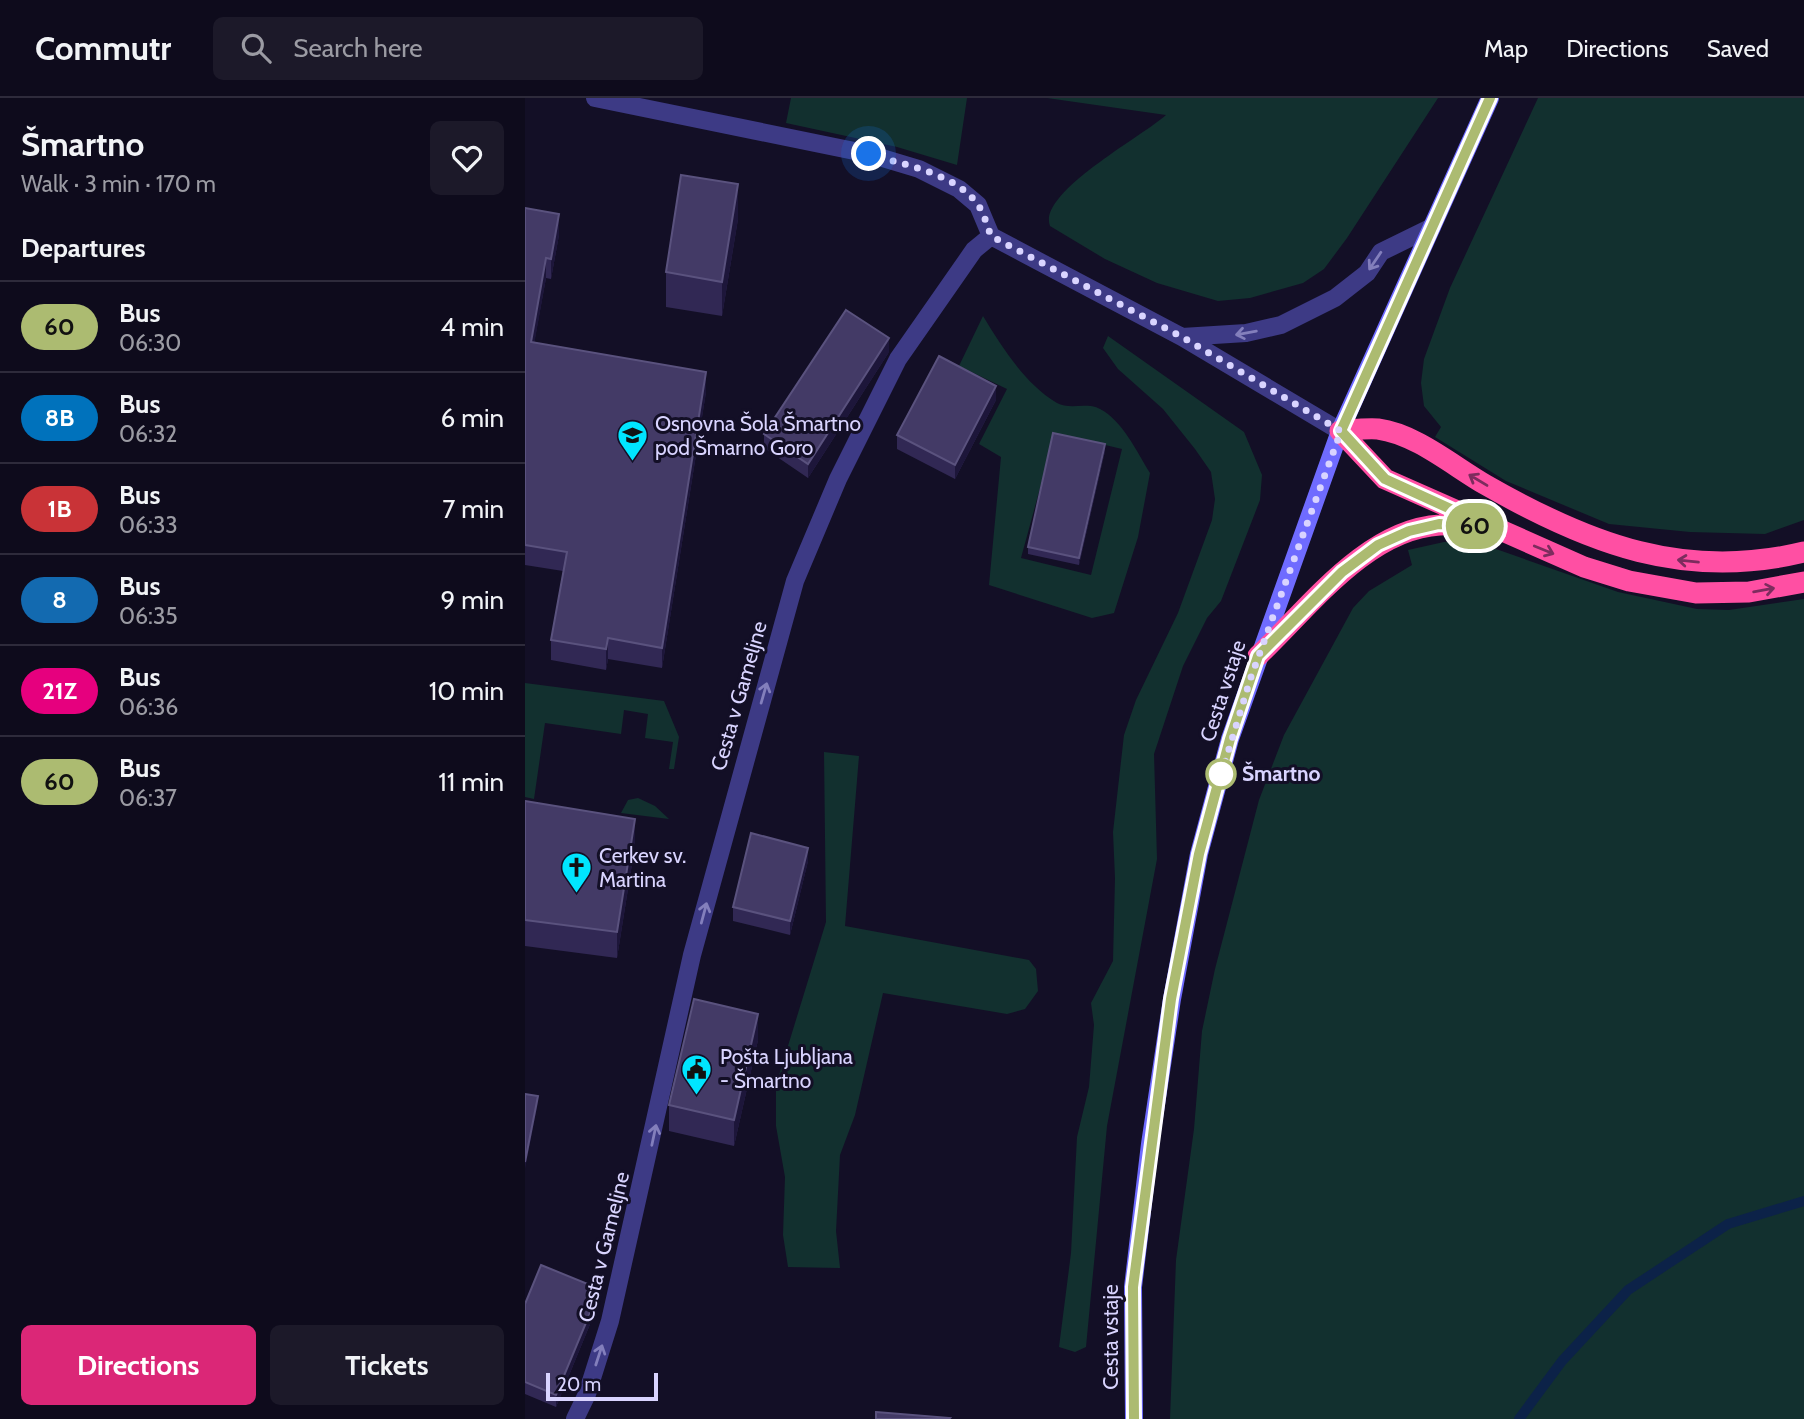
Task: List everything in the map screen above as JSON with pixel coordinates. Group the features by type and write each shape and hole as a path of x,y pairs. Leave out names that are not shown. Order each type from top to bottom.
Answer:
{"highway":[{"path":"1341,431 1378,429 1406,438 1529,509 1625,550 1655,558 1713,563 1754,561 1804,552"},
{"path":"1341,431 1385,479 1584,567 1667,589 1724,594 1804,582"},
{"path":"1258,656 1354,561 1378,545 1409,531 1439,524 1490,527"}],"street":[{"path":"595,98 869,154 919,169 959,189 978,205 991,236 1182,337 1341,431"},
{"name":"Cesta vstaje","path":"1134,1419 1133,1287 1171,999 1199,854 1230,739 1341,431 1490,98"},
{"path":"1182,337 1246,333 1281,325 1335,298 1367,273 1381,252 1432,227"},
{"name":"Cesta v Gameljne","path":"575,1419 610,1321 692,955 795,581 838,479 898,359 959,269 974,250 991,236"}],"green space":[{"path":"791,98 967,98 957,165 897,147 786,123"},
{"path":"1047,98 1438,98 1324,269 1303,283 1250,298 1218,301 1157,283 1105,259 1050,226 1050,213 1059,198 1075,182 1166,115"},
{"path":"1538,98 1804,98 1804,520 1765,534 1690,532 1609,524 1506,481 1435,437 1441,427 1424,406 1421,383 1424,359 1450,288"},
{"path":"983,316 1015,364 1045,395 1062,405 1100,409 1115,421 1134,446 1150,473 1138,537 1114,613 1092,618 989,585 1001,457 979,444 1007,389 959,366","holes":["1055,433 1122,449 1091,575 1021,558"]},
{"path":"1108,336 1244,432 1262,475 1260,500 1221,601 1207,618 1183,666 1154,754 1157,859 1107,1126 1086,1347 1075,1352 1059,1347 1071,1253 1077,1137 1089,1087 1094,1025 1091,1003 1113,961 1113,832 1124,735 1136,700 1178,613 1212,520 1215,499 1211,472 1163,409 1118,369 1103,348"},
{"path":"1444,542 1476,542 1618,592 1697,609 1729,610 1804,599 1804,1419 1170,1419 1176,1260 1194,1129 1202,1031 1215,969 1259,800 1284,735 1353,608 1369,591 1412,565 1408,550"},
{"path":"525,683 664,701 679,737 674,769 669,769 673,742 645,738 648,714 624,710 621,734 545,723 534,799 525,797"},
{"path":"824,752 859,756 845,926 1029,960 1036,969 1038,991 1025,1009 1007,1014 883,993 855,1115 840,1155 836,1231 840,1268 788,1267 783,1235 785,1177 776,1126 776,1085 826,922"},
{"path":"638,798 655,806 669,819 621,813 628,800"}],"building":[{"path":"681,175 738,184 722,282 666,272"},
{"path":"525,208 559,214 551,259 546,258 531,342 706,372 662,648 608,638 606,649 551,640 567,552 525,545"},
{"path":"846,310 889,338 808,464 764,434"},
{"path":"939,356 996,386 955,465 897,435"},
{"path":"1053,433 1105,444 1079,558 1028,547"},
{"name":"Cerkev sv. Martina","path":"525,801 635,819 617,932 525,920"},
{"path":"751,833 808,848 790,921 733,907"},
{"path":"694,999 758,1014 734,1120 669,1105"},
{"path":"525,1094 538,1096 525,1162"},
{"path":"541,1265 600,1289 556,1395 525,1382 525,1304"},
{"path":"876,1412 950,1418 876,1419"}],"waterway":[{"path":"1519,1419 1562,1361 1628,1290 1728,1224 1804,1201"}],"bus line":[{"name":"60","path":"1134,1419 1133,1287 1171,999 1199,854 1230,739 1258,656 1309,608 1342,572 1378,545 1409,531 1439,524 1490,527 1385,479 1360,455 1341,431 1490,98"}],"place":[{"name":"Osnovna Šola Šmartno pod Šmarno Goro","path":"632,463"},
{"name":"Šmartno","path":"1221,774"},
{"name":"Cerkev sv. Martina","path":"576,895"},
{"name":"Pošta Ljubljana - Šmartno","path":"697,1096"}],"route":[{"path":"869,154 939,177 978,205 991,236 1182,337 1341,431 1251,677 1218,785 1221,774"}]}
